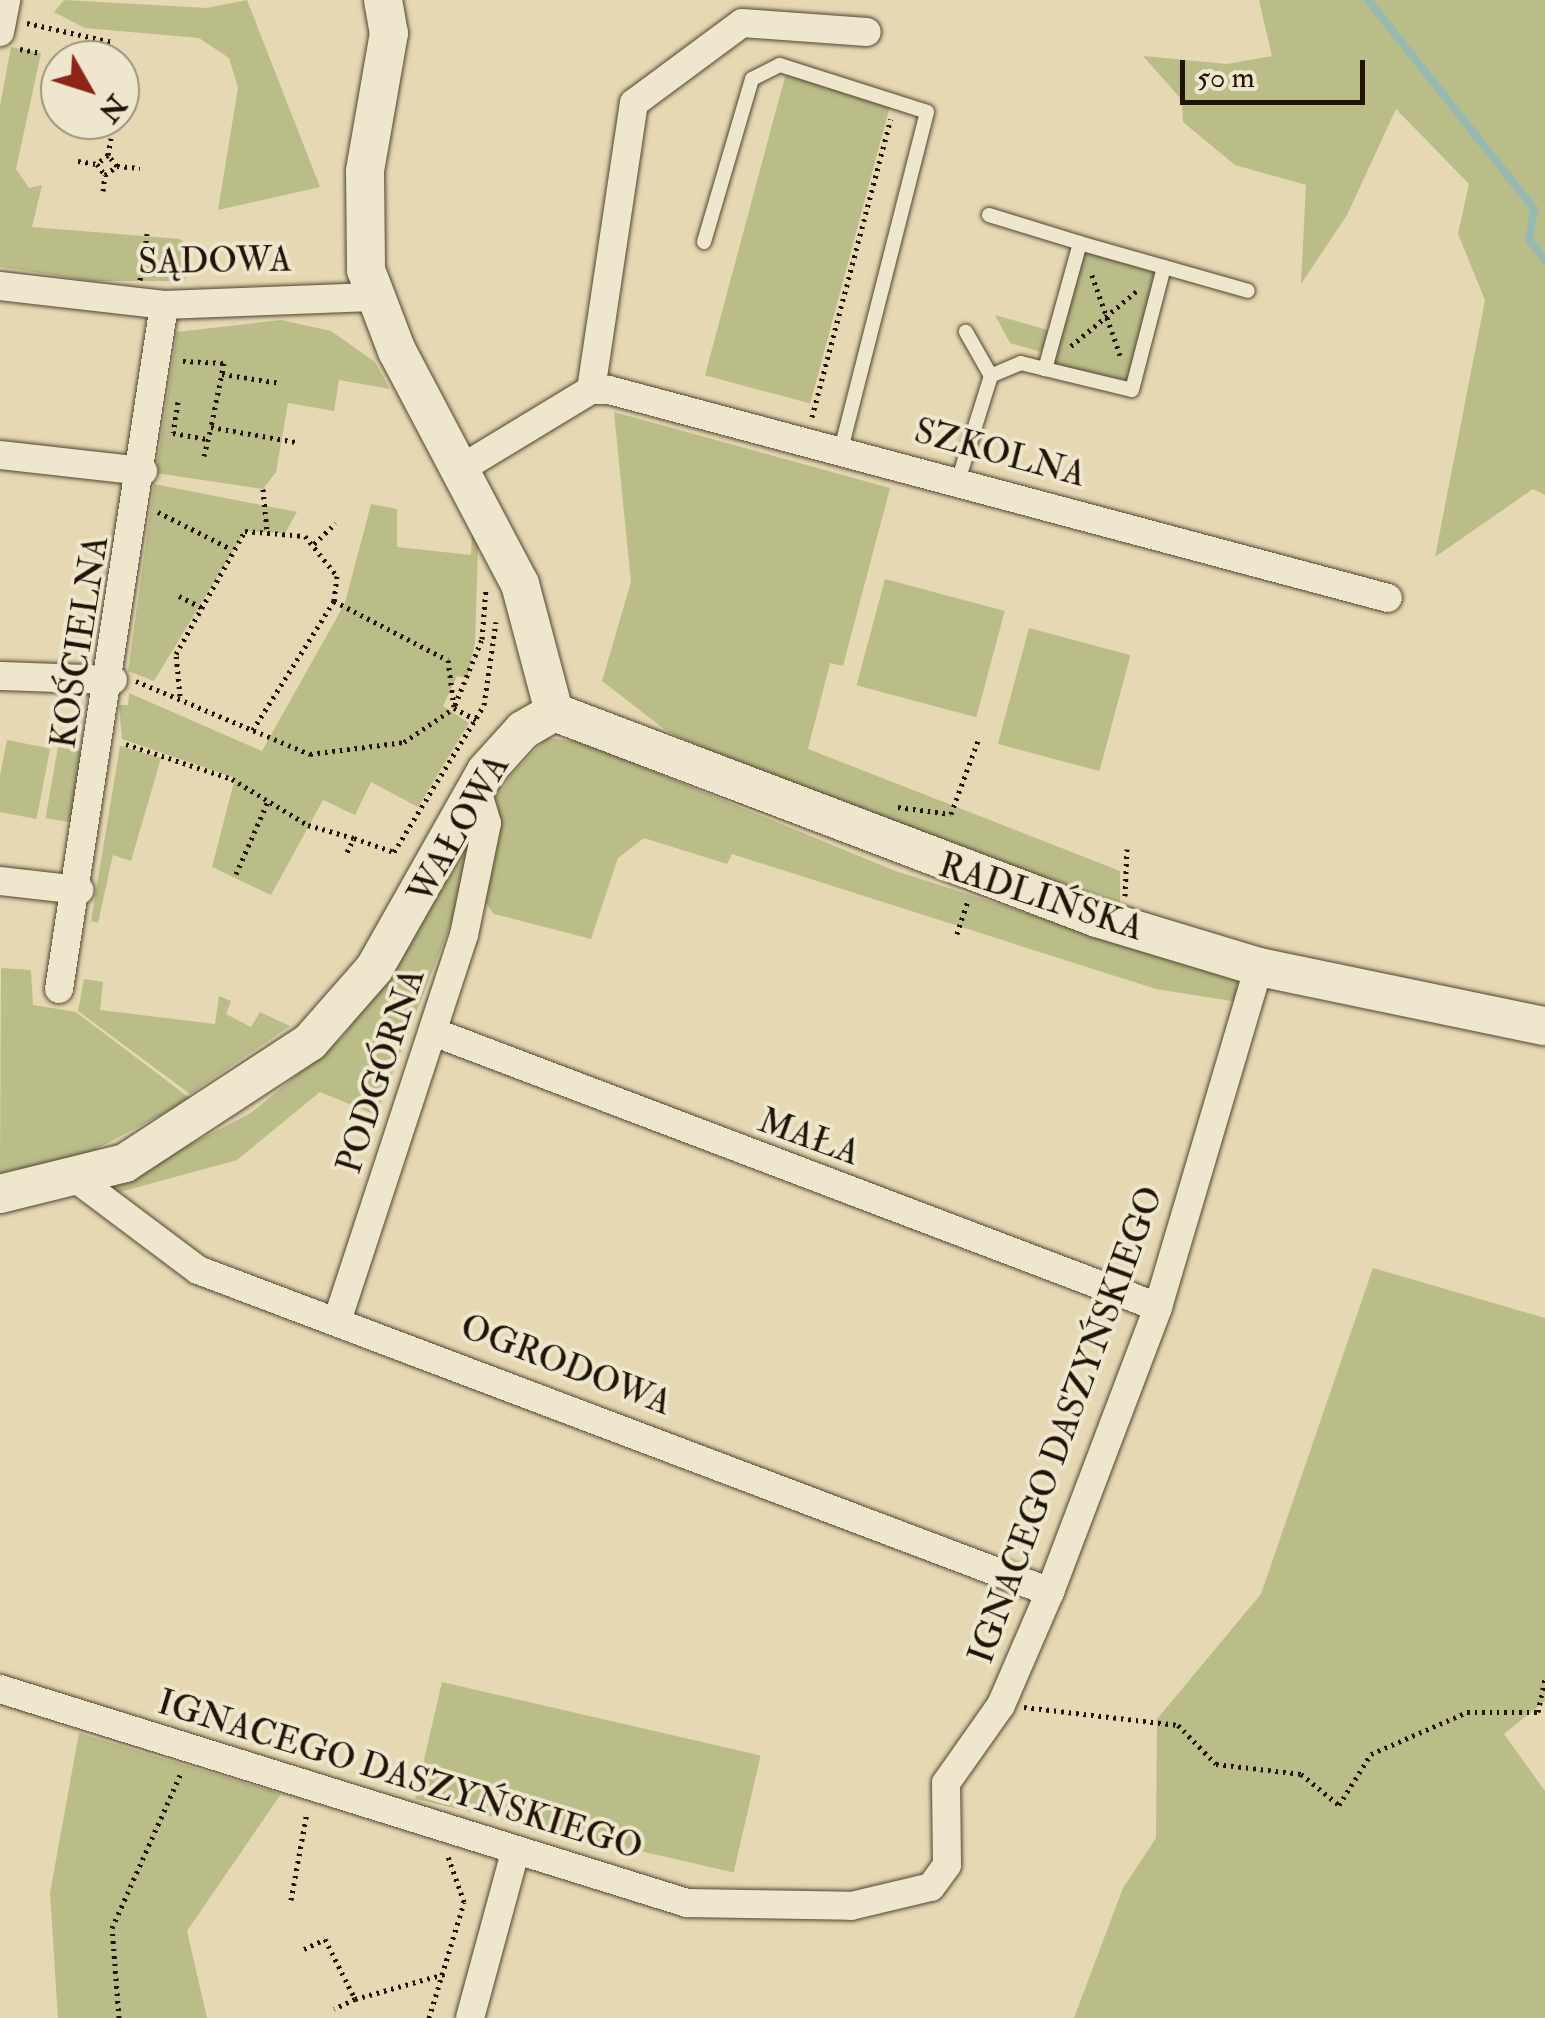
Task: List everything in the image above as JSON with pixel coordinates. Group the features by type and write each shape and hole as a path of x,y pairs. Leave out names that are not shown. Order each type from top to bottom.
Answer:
{"street":[{"path":"383,0 390,34 361,236 372,296 520,584 554,712"},
{"path":"462,468 591,390 634,103 742,23 867,32"},
{"name":"SĄDOWA","path":"0,286 164,305 372,296"},
{"name":"KOŚCIELNA","path":"59,989 122,680 164,305"},
{"name":"SZKOLNA","path":"591,390 841,449 1388,598"},
{"path":"0,455 143,470"},
{"path":"0,676 122,680"},
{"name":"WAŁOWA","path":"0,1194 74,1178 182,1134 310,1042 374,968 476,788 523,730 554,712"},
{"name":"RADLIŃSKA","path":"554,712 999,886 1260,967 1545,1026"},
{"name":"PODGÓRNA","path":"338,1318 436,1032 487,823 476,788"},
{"path":"0,880 79,890"},
{"name":"IGNACEGO DASZYŃSKIEGO","path":"0,1689 515,1852 687,1902 899,1902 931,1887 947,1865 946,1783 1001,1705 1050,1592 1158,1307 1260,967"},
{"name":"MAŁA","path":"436,1032 1158,1307"},
{"name":"OGRODOWA","path":"74,1178 198,1270 338,1318 1050,1592"},
{"path":"470,2018 515,1852"}],"lane":[{"path":"704,242 752,79 780,65 897,97 927,112 841,449"},
{"path":"989,215 1248,291"},
{"path":"1045,369 1080,243"},
{"path":"991,376 1021,363 1132,390 1164,267"},
{"path":"958,481 991,376 966,332"}],"path":[{"path":"8,25 100,40"},
{"path":"8,25 40,52"},
{"path":"812,416 897,97"},
{"path":"97,164 108,155 111,140"},
{"path":"108,155 117,166"},
{"path":"78,161 97,164 106,175"},
{"path":"103,191 106,175 117,166 140,168"},
{"path":"139,283 147,234"},
{"path":"1080,243 1132,390"},
{"path":"1045,369 1164,267"},
{"path":"182,375 184,356 224,362 204,456"},
{"path":"222,374 280,383"},
{"path":"179,394 174,434 208,440"},
{"path":"211,427 296,442"},
{"path":"263,489 267,531"},
{"path":"174,519 231,549"},
{"path":"314,544 336,523"},
{"path":"180,696 176,654 231,549 245,531 267,531 314,544 337,576 334,601 251,734"},
{"path":"122,680 215,710 251,734 341,756 404,742 454,708 482,639 487,568"},
{"path":"179,596 201,607"},
{"path":"126,744 232,779 268,802 354,838 390,858 477,720 499,599"},
{"path":"334,601 448,660 454,708"},
{"path":"454,708 477,720"},
{"path":"886,806 950,814 978,738"},
{"path":"236,874 268,802"},
{"path":"347,852 354,838"},
{"path":"1126,882 1127,848"},
{"path":"957,934 970,893"},
{"path":"1001,1705 1167,1722 1216,1764 1301,1774 1339,1805 1370,1754 1468,1712 1538,1712 1545,1680"},
{"path":"119,2018 112,1928 190,1747"},
{"path":"291,1900 310,1800"},
{"path":"429,2018 448,1973 464,1902 444,1850"},
{"path":"304,1949 325,1939 355,1998"},
{"path":"334,2009 355,1998 448,1973"}],"green space":[{"path":"64,0 207,8 247,0 320,187 218,210 238,88 229,58 199,38 85,28 54,12"},
{"path":"1259,0 1545,0 1545,495 1533,489 1435,557 1485,300 1458,234 1469,184 1396,109 1347,215 1301,284 1306,185 1235,165 1183,122 1182,100 1143,56 1227,64 1272,56"},
{"path":"11,47 40,53 16,169 29,188 42,185 32,227 180,239 190,249 185,281 92,281 0,267 0,106"},
{"path":"786,73 891,101 810,404 705,375"},
{"path":"1080,243 1164,267 1128,393 1044,369"},
{"path":"995,315 1048,330 1041,352 1010,343"},
{"path":"281,320 331,331 375,362 390,389 339,380 334,411 288,403 276,472 263,489 156,473 177,332"},
{"path":"614,412 890,488 843,666 830,663 808,749 1120,871 1120,903 828,802 668,732 602,681 631,582"},
{"path":"154,484 297,512 285,533 245,531 154,681 128,671"},
{"path":"371,504 397,509 397,547 471,555 472,533 478,547 475,643 467,678 457,676 443,706 469,723 418,807 371,782 355,815 323,800 271,895 212,867 235,778 122,739 119,705 128,705 129,693 262,751 345,603"},
{"path":"885,579 1005,611 976,717 857,685"},
{"path":"1029,628 1130,655 1099,771 998,744"},
{"path":"547,738 582,742 893,870 1237,981 1238,1002 1156,989 732,854 727,864 644,838 618,858 591,939 494,914 481,896 495,792"},
{"path":"7,740 50,748 36,819 0,812 0,776"},
{"path":"120,746 161,758 131,861 113,855 98,923 91,921"},
{"path":"58,747 87,752 74,823 45,818"},
{"path":"469,844 457,908 376,1115 320,1092 237,1160 109,1195 105,1188 251,1113 344,1036"},
{"path":"1,968 31,970 33,1005 76,1012 191,1099 87,1154 0,1173"},
{"path":"84,979 103,982 100,1010 215,1024 219,996 231,1001 226,1014 251,1027 260,1012 290,1026 190,1094 78,1011"},
{"path":"1373,1268 1545,1318 1545,1701 1504,1734 1545,1791 1545,2018 1074,2018 1123,1888 1156,1838 1157,1719 1261,1594"},
{"path":"442,1682 761,1756 734,1872 415,1799"},
{"path":"79,1733 281,1794 187,1931 207,2018 58,2018 50,1893"}],"waterway":[{"path":"1368,0 1534,209 1529,239 1545,260"}]}
